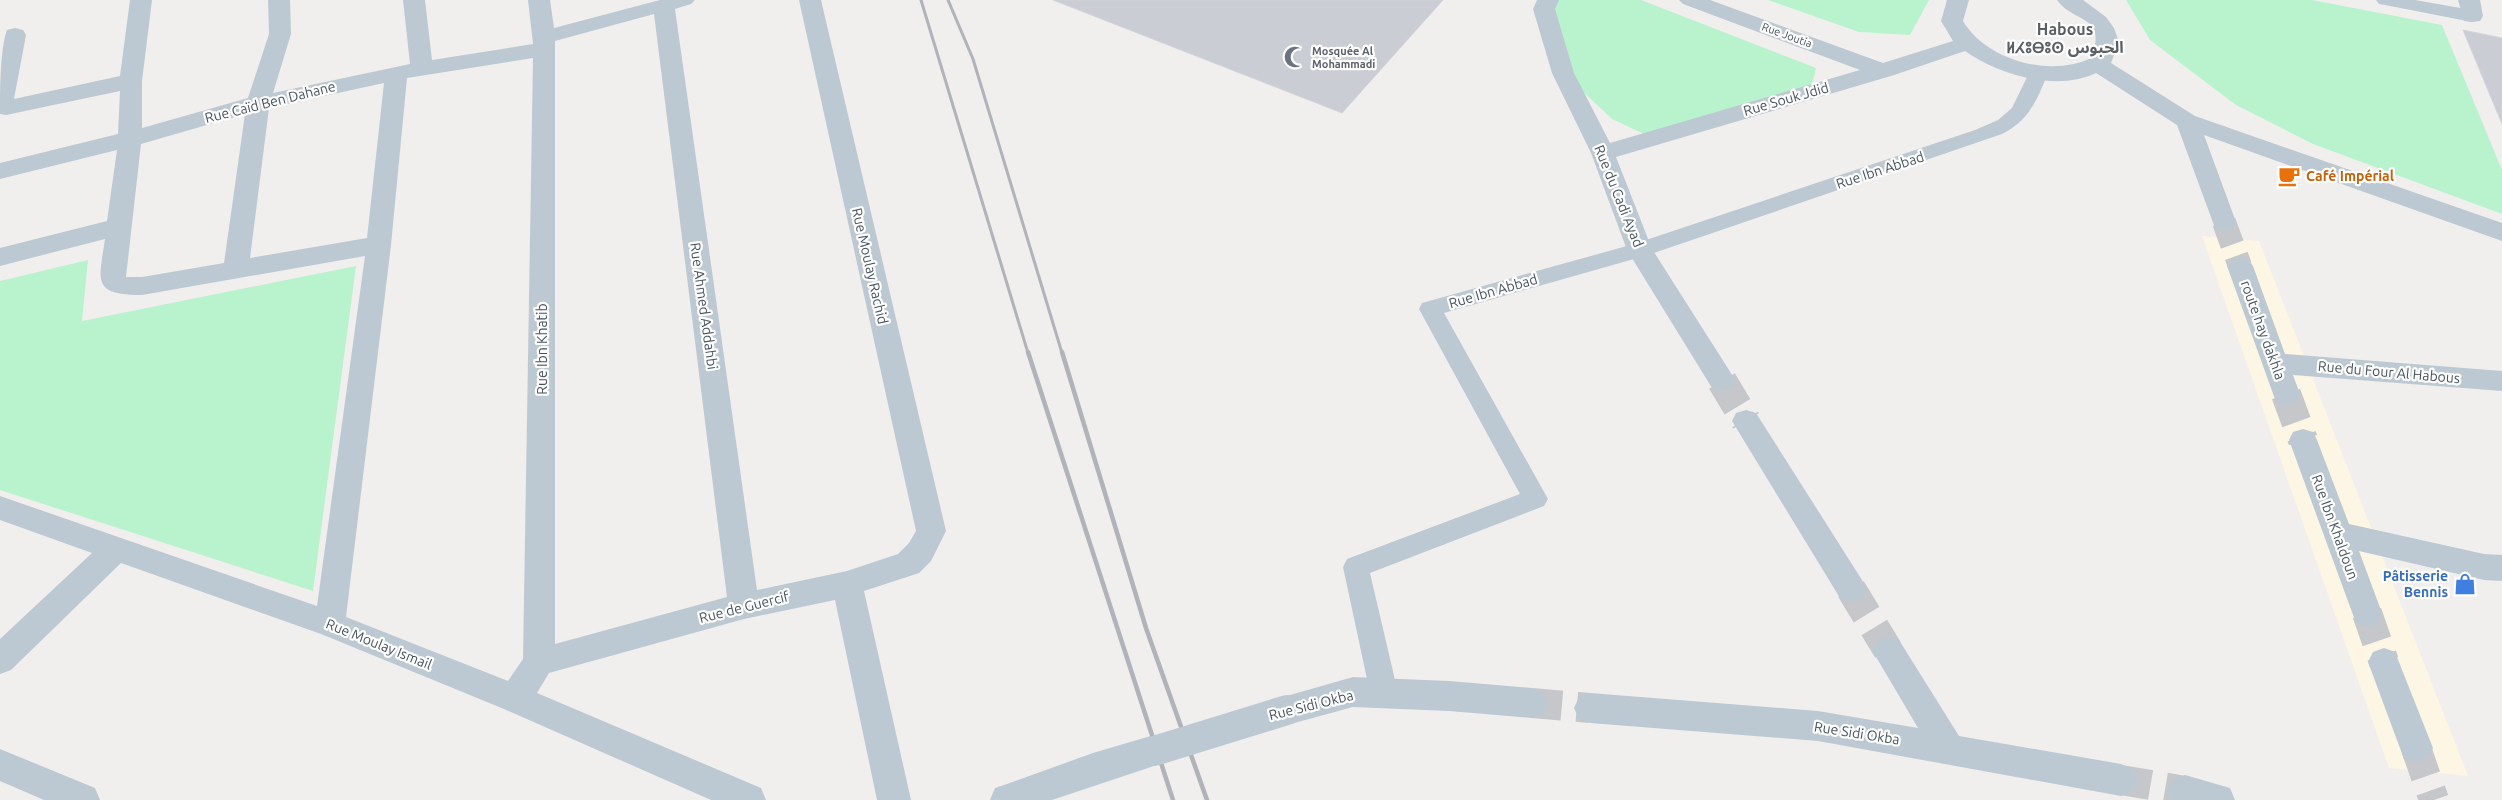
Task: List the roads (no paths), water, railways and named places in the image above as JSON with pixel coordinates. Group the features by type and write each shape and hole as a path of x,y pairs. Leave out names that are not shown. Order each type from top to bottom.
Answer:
{"street":[{"path":"141,0 131,81 130,140 118,227 114,279 119,286 142,286 379,245"},
{"path":"236,269 258,103 280,34 279,0"},
{"path":"414,0 422,69"},
{"name":"Rue Ibn Khatib","path":"539,0 544,43 540,662"},
{"name":"Rue Moulay Rachid","path":"810,0 931,531"},
{"name":"Rue du Cadi Ayad","path":"1548,0 1544,9 1563,73 1603,153 1640,250 1722,381"},
{"name":"Rue Joutia","path":"1690,0 1883,71"},
{"path":"1958,0 1954,7 1953,20 1956,29 1968,43 1980,52 2003,64 2038,73 2075,73 2097,64 2107,52 2107,37 2097,20 2068,0"},
{"name":"Rue Caïd Ben Dahane","path":"0,171 130,140 258,103 544,43 674,3"},
{"name":"Rue Ahmed Addahbi","path":"674,3 744,606"},
{"path":"15,36 2,103 6,108 131,81"},
{"name":"Rue Souk Jdid","path":"1603,153 1883,71 1968,43"},
{"path":"2097,64 2187,121 2502,232"},
{"path":"330,624 379,245 396,73"},
{"path":"2187,121 2224,222"},
{"path":"0,257 118,227"},
{"name":"route hay dakhla","path":"2240,266 2286,394"},
{"name":"Rue du Four Al Habous","path":"2275,363 2502,382"},
{"path":"1746,421 1851,589"},
{"name":"Rue Ibn Khaldoun","path":"2304,440 2367,613"},
{"name":"Rue Moulay Ismail","path":"3,513 116,549 330,624 515,699 750,800"},
{"name":"Rue de Guercif","path":"540,662 744,606 847,584 908,564 920,552 931,531"},
{"path":"2337,534 2484,567 2502,568"},
{"path":"0,660 116,549"},
{"path":"847,584 894,800"},
{"path":"1888,650 1949,749"},
{"path":"515,699 540,662"},
{"path":"2384,662 2416,748"},
{"name":"Rue Sidi Okba","path":"1007,800 1093,769 1154,750 1368,692 1532,703"},
{"name":"Rue Sidi Okba","path":"1590,708 1818,726 2121,780"},
{"path":"0,764 83,800"},
{"path":"2198,800 2185,791 2218,800"}],"lane":[{"path":"2385,0 2470,8"},
{"name":"Rue Ibn Abbad","path":"1368,692 1356,567 1535,499 1430,309 1640,250 2000,128 2014,120 2024,110 2038,73"}],"tunnel":[{"path":"2224,222 2240,266"},
{"path":"1722,381 1746,421"},
{"path":"2286,394 2303,440"},
{"path":"1851,589 1888,650"},
{"path":"2367,613 2384,662"},
{"path":"1532,703 1590,708"},
{"path":"2416,748 2434,800"},
{"path":"2121,780 2185,791"}],"railway":[{"path":"921,0 1028,353"},
{"path":"948,0 973,59 1062,353"},
{"path":"1028,352 1173,800"},
{"path":"1062,352 1146,628 1207,800"}],"place":[{"name":"Mosquée Al Mohammadi","path":"1295,57"},
{"name":"Café Impérial","path":"2289,176"},
{"name":"Pâtisserie Bennis","path":"2465,584"}],"district":[{"name":"Habous ⵍⵃⵓⴱⵓⵙ الحبوس","path":"2065,38"}]}
